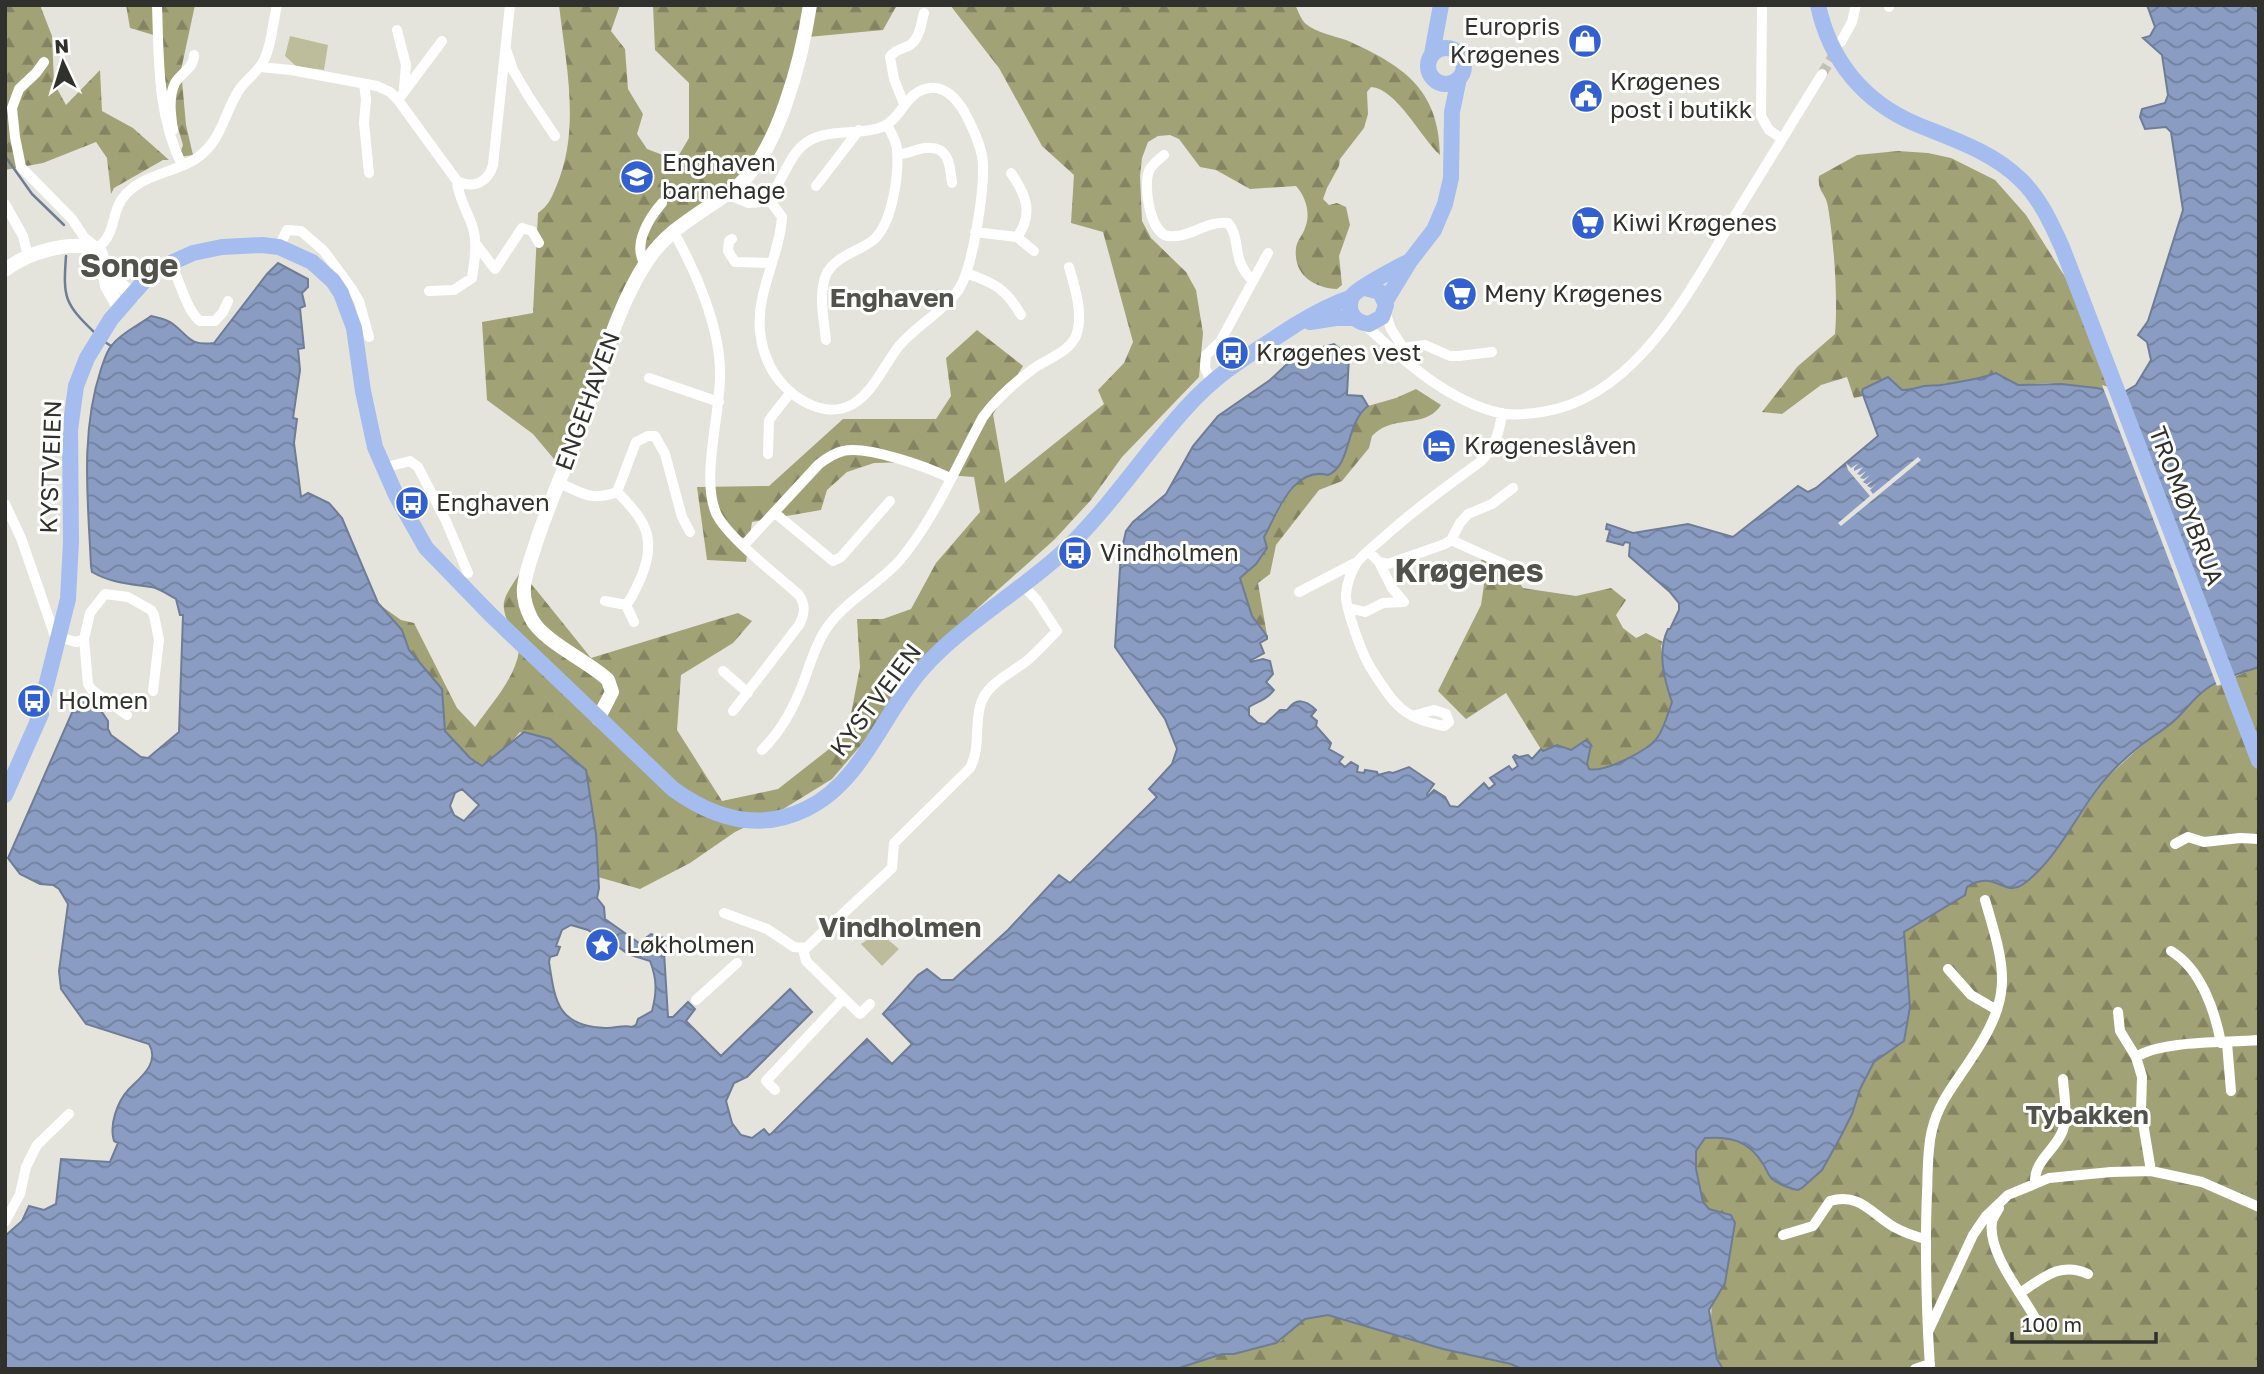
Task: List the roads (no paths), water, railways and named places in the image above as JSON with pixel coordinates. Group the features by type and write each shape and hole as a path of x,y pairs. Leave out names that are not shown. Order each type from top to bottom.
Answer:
{"main road":[{"name":"TROMØYBRUA","path":"1818,5 1825,31 1837,58 1862,90 1894,114 1985,153 2021,179 2045,211 2259,761"},
{"path":"1441,8 1455,50 1464,65 1459,78 1450,83 1437,81 1431,76 1428,66 1433,54 1441,8"},
{"path":"1433,54 1445,48 1455,50"},
{"name":"KYSTVEIEN","path":"1385,307 1410,261 1434,230 1445,204 1451,178 1452,112 1459,78"},
{"name":"KYSTVEIEN","path":"1437,81 1451,136"},
{"name":"KYSTVEIEN","path":"5,795 44,708 67,626 71,541 71,420 76,386 98,338 120,309 172,266 209,251 250,244 279,247 299,255 333,281 346,303 354,328 368,424 383,468 406,513 524,647 657,776 700,807 735,819 765,820 788,816 820,802 837,788 922,669 964,630 1023,586 1087,528 1185,409 1212,382 1247,354 1306,317 1358,293 1410,261"},
{"path":"1380,292 1385,307 1378,320 1359,321 1350,306 1358,293 1380,292"},
{"name":"KYSTVEIEN","path":"1298,324 1324,319 1359,321"}],"street":[{"path":"157,5 161,101 182,165"},
{"path":"5,271 28,256 67,248 97,248 106,243 116,209 124,196 146,179 197,158 216,139 237,93 260,67 267,52 276,5"},
{"path":"457,181 470,185 478,184 491,171 510,5"},
{"name":"ENGEHAVEN","path":"598,719 612,692 608,680 541,631 531,618 524,601 526,573 617,321 645,264 657,245 673,230 738,186 767,148 777,128 800,51 810,5"},
{"path":"1762,5 1761,116 1769,130 1782,139"},
{"path":"1841,42 1852,22 1856,5"},
{"path":"904,104 894,79 890,57 916,40 925,13"},
{"path":"397,30 406,65 400,96"},
{"path":"400,96 442,41"},
{"path":"505,48 513,70 528,97 555,136"},
{"path":"172,141 172,94 177,80 194,61 194,55"},
{"path":"44,62 36,74 19,89 12,108 21,167 97,248 107,286 120,309"},
{"path":"260,67 292,70 364,84 400,96 457,181 474,230 476,244 472,278 454,290 429,291"},
{"path":"1359,321 1426,376 1467,402 1502,413 1530,414 1557,410 1589,397 1621,374 1673,316 1822,74"},
{"path":"364,84 364,123 369,173"},
{"path":"727,194 754,204 768,198 776,190 794,155 806,142 822,136 887,125 904,104 922,89 940,88 954,98 965,113 981,149 983,164 975,232 966,273 954,296 909,335 875,382 847,407 816,407 791,392 771,369 760,333 762,302 782,217 768,198"},
{"path":"825,340 823,291 826,274 836,262 872,241 883,229 893,194 897,155 894,139 887,125"},
{"path":"816,186 859,130"},
{"path":"897,155 927,148 943,153 950,160 952,183"},
{"path":"1164,155 1149,171 1146,188 1149,209 1162,233 1166,236 1177,235 1218,223 1228,223 1233,229 1241,267 1253,281"},
{"path":"1011,173 1023,190 1027,202 1027,216 1017,237"},
{"path":"645,264 641,249 645,224 662,203"},
{"path":"5,204 23,236 28,256"},
{"path":"476,244 495,269 522,228 532,231 539,243"},
{"path":"279,247 287,230 302,231 311,237 359,301 369,337"},
{"path":"673,230 697,279 717,342 720,363 719,402 711,472 712,501 722,523 799,595 805,611 799,625 733,711"},
{"path":"975,232 1017,237 1034,251"},
{"path":"732,239 727,251 735,262 772,263"},
{"path":"1212,382 1205,368 1206,355 1220,342 1268,253"},
{"path":"172,266 192,315 200,321 215,321 228,301"},
{"path":"762,750 779,733 791,712 817,644 827,628 838,615 880,581 921,531 983,417 994,402 1035,368 1066,349 1074,338 1079,321 1078,303 1069,267"},
{"path":"104,269 133,296"},
{"path":"966,273 1000,287 1011,298 1021,315"},
{"path":"1385,307 1391,329 1426,376"},
{"path":"1403,348 1425,345 1450,356 1492,352"},
{"path":"649,378 719,402"},
{"path":"768,454 769,420 791,392"},
{"path":"1412,716 1400,710 1369,666 1361,649 1346,591 1352,571 1368,552 1403,520 1491,451 1496,443 1502,413"},
{"path":"617,492 636,442 648,436 655,436 665,454 682,517 690,531"},
{"path":"744,545 819,464 842,451 859,450 901,460 929,468 950,478"},
{"name":"KYSTVEIEN","path":"383,468 410,461 415,463 446,521 462,576"},
{"path":"559,483 579,495 600,496 617,492"},
{"path":"1378,562 1395,563 1451,540 1468,514 1492,504 1513,488"},
{"path":"617,492 636,510 642,521 648,550 645,568 626,605"},
{"path":"775,513 834,561 841,557 890,501"},
{"path":"5,504 21,538 55,636 76,642 84,639"},
{"path":"1451,540 1526,574"},
{"path":"1349,608 1365,612 1383,603 1404,602 1392,588 1378,562 1368,552"},
{"path":"1299,592 1358,562"},
{"path":"724,913 767,929 791,946 803,949 815,942 892,868 894,843 970,768 975,759 978,713 982,699 991,687 1028,660 1057,631 1036,598 1023,586"},
{"path":"127,715 92,690 88,684 84,639 90,613 105,594 128,597 151,610 159,632 153,691"},
{"path":"605,601 626,605"},
{"path":"626,605 634,622"},
{"path":"723,671 748,693"},
{"path":"2175,844 2188,837 2204,842 2259,839"},
{"path":"1915,1369 1930,1366 1925,1239 1928,1156 1937,1112 1987,1034 2003,987 2004,970 1985,900"},
{"path":"803,949 806,961 860,1014 870,1004"},
{"path":"2171,951 2183,959 2205,993 2224,1043 2231,1091"},
{"path":"696,1000 737,962"},
{"path":"1948,969 1971,995 1997,1010"},
{"path":"775,1090 766,1081 843,999"},
{"path":"2118,1012 2120,1031 2136,1057 2142,1077 2141,1111 2151,1171"},
{"path":"2136,1057 2162,1047 2259,1040"},
{"path":"2035,1183 2039,1163 2060,1137 2064,1126 2063,1079"},
{"path":"5,1222 20,1194 26,1167 37,1145 69,1114"},
{"path":"1928,1332 1973,1235 2008,1195 2035,1183 2061,1177 2151,1171 2202,1182 2259,1207"},
{"path":"1783,1235 1813,1226 1830,1201 1844,1199 1862,1202 1894,1227 1925,1239"},
{"path":"1997,1205 2000,1209 1993,1219 1992,1228 1995,1245 2009,1277 2039,1325"},
{"path":"2020,1293 2062,1269 2077,1269 2088,1274"}],"water":[{"path":"2147,5 2259,5 2259,667 2209,687 2173,722 2123,761 2098,788 2044,865 2022,885 2010,888 1992,882 1976,882 1967,887 1965,895 1904,932 1910,1007 1904,1041 1874,1062 1860,1089 1852,1114 1822,1170 1802,1188 1792,1189 1772,1179 1758,1156 1745,1145 1731,1139 1705,1138 1696,1151 1696,1169 1703,1202 1709,1209 1731,1215 1735,1223 1725,1283 1709,1310 1717,1359 1723,1369 1522,1369 1328,1315 1305,1319 1276,1343 1234,1354 1222,1354 1176,1369 5,1369 5,1236 22,1221 29,1206 44,1210 56,1204 61,1159 110,1162 118,1143 114,1141 113,1121 118,1107 125,1094 148,1069 152,1057 149,1044 86,1024 61,989 59,971 68,904 59,889 53,885 40,884 20,874 8,858 78,699 91,696 108,721 111,735 141,757 148,758 179,732 183,615 180,615 176,599 154,588 106,579 92,572 91,566 87,467 94,393 110,348 120,337 151,316 171,322 190,340 214,343 278,263 308,279 308,287 302,293 305,306 300,308 304,348 298,349 300,370 293,418 297,419 294,443 301,497 308,493 329,503 342,518 378,603 402,630 409,650 442,689 445,731 470,758 482,766 524,732 550,739 586,770 596,834 599,888 597,898 604,907 605,919 639,943 651,934 667,939 664,952 668,1017 673,1017 688,1002 695,1009 686,1021 721,1056 790,989 812,1012 747,1077 734,1083 726,1101 732,1123 741,1135 752,1138 764,1129 771,1134 867,1039 892,1064 912,1044 883,1014 918,975 927,969 941,980 953,980 1008,930 1059,875 1070,883 1157,797 1149,789 1172,764 1177,749 1165,719 1115,647 1121,553 1126,531 1166,494 1193,446 1218,416 1270,380 1287,364 1309,351 1334,344 1349,356 1347,395 1362,396 1368,406 1355,423 1336,470 1328,475 1305,477 1288,493 1264,537 1267,548 1256,564 1240,578 1252,616 1267,636 1267,639 1260,643 1264,653 1250,661 1270,661 1273,674 1266,682 1274,690 1249,707 1249,715 1258,723 1265,724 1280,710 1287,710 1297,702 1304,702 1316,710 1311,716 1317,721 1316,726 1331,743 1329,749 1343,757 1339,762 1345,767 1351,762 1358,766 1357,772 1364,773 1365,770 1377,772 1378,775 1409,767 1434,784 1428,796 1434,790 1445,797 1450,806 1458,807 1484,783 1489,789 1495,784 1490,778 1509,766 1512,770 1518,766 1513,757 1515,755 1528,755 1532,759 1541,749 1543,751 1557,745 1571,750 1586,740 1591,745 1587,764 1589,769 1605,768 1635,755 1652,743 1664,726 1672,702 1664,675 1663,647 1668,629 1679,610 1679,603 1670,592 1629,556 1630,543 1625,542 1623,545 1607,541 1610,530 1606,529 1607,524 1633,533 1688,524 1733,537 1798,486 1808,492 1816,488 1878,436 1862,392 1888,377 1902,390 1996,373 2018,385 2061,384 2115,393 2136,385 2151,360 2147,342 2138,335 2148,321 2183,210 2171,132 2166,127 2145,129 2140,117 2142,109 2165,103 2168,95 2162,55 2143,38 2150,36 2155,27","holes":["462,789 479,805 464,821 454,815 450,806 455,793","571,925 588,930 600,939 609,940 628,954 650,961 655,980 654,1004 652,1011 638,1019 636,1025 608,1028 589,1026 568,1017 561,1009 549,962 550,957 557,955 560,947 556,946 562,930"]}],"waterway":[{"path":"5,156 32,194 64,225"},
{"path":"66,256 65,282 71,307 95,333"},
{"path":"105,342 111,346"}],"tunnel":[{"path":"1822,74 1836,51"}],"place":[{"name":"Europris Krøgenes","path":"1585,41"},
{"name":"Krøgenes post i butikk","path":"1586,96"},
{"name":"Enghaven barnehage","path":"637,177"},
{"name":"Kiwi Krøgenes","path":"1588,223"},
{"name":"Meny Krøgenes","path":"1460,294"},
{"name":"Krøgenes vest","path":"1232,353"},
{"name":"Krøgeneslåven","path":"1439,446"},
{"name":"Enghaven","path":"412,503"},
{"name":"Vindholmen","path":"1075,553"},
{"name":"Holmen","path":"34,701"},
{"name":"Løkholmen","path":"602,945"}],"district":[{"name":"Songe","path":"129,266"},
{"name":"Enghaven","path":"892,298"},
{"name":"Krøgenes","path":"1469,571"},
{"name":"Vindholmen","path":"900,927"},
{"name":"Tybakken","path":"2087,1115"}]}
